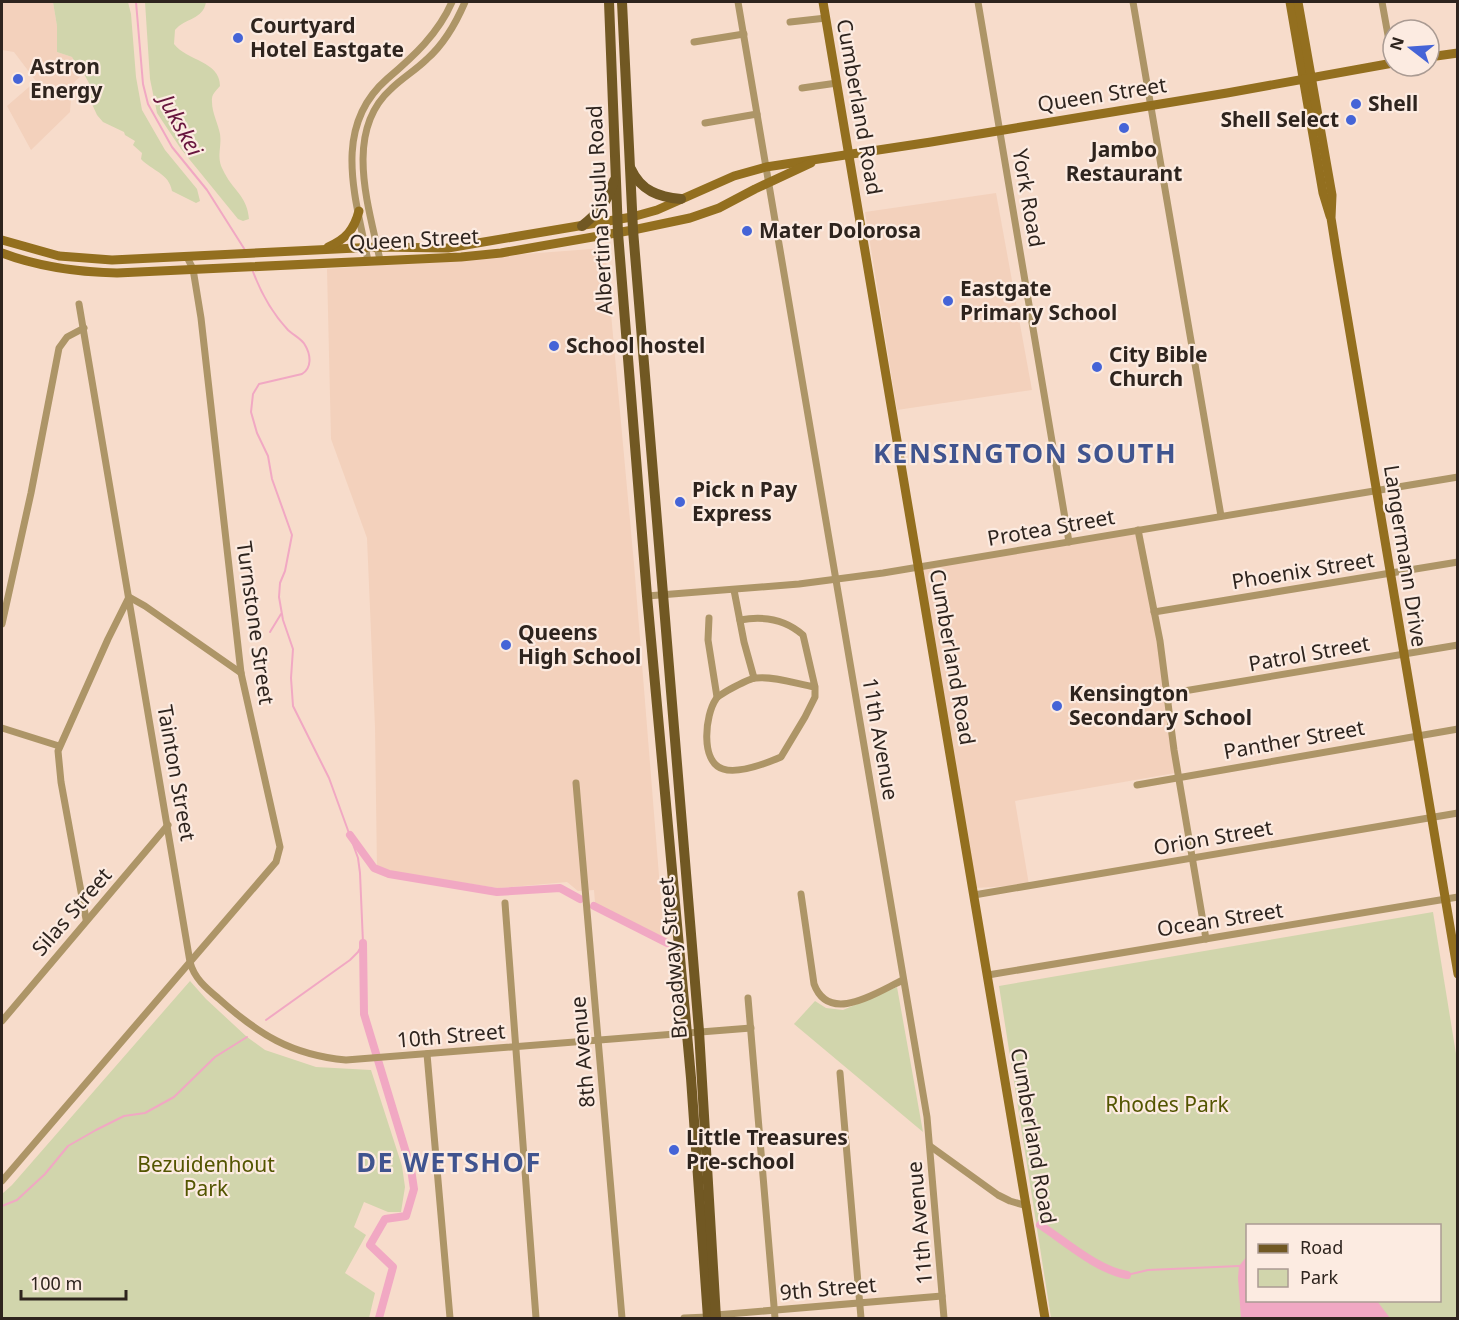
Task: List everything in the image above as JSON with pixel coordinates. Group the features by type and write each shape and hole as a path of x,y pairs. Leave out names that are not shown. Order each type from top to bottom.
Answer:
{"main road":[{"name":"Albertina Sisulu Road","path":"609,2 618,233 647,596"},
{"name":"Albertina Sisulu Road","path":"622,2 628,163 662,595"},
{"name":"Cumberland Road","path":"823,2 1045,1318"},
{"name":"Langermann Drive","path":"1290,2 1325,204 1331,218"},
{"name":"Langermann Drive","path":"1299,2 1332,195 1331,218 1458,974"},
{"path":"1441,55 1458,53"},
{"name":"Queen Street","path":"2,240 46,254 112,260 365,247 454,247 632,217 657,210 734,176 766,167 1381,65"},
{"name":"Queen Street","path":"2,253 44,266 75,271 117,273 484,255 618,233 707,213 816,160"},
{"path":"628,163 634,175 646,189 659,195 681,200"},
{"path":"582,226 607,201 617,171"},
{"path":"323,249 350,233 355,226 359,211"},
{"name":"Broadway Street","path":"662,595 699,1031 712,1317"},
{"name":"Broadway Street","path":"647,596 712,1317"}],"street":[{"path":"368,261 351,161 353,135 361,113 379,87 423,47 452,2"},
{"path":"380,260 368,209 363,168 365,140 369,124 377,106 388,91 428,59 441,44 465,2"},
{"name":"11th Avenue","path":"738,2 930,1146 944,1318"},
{"name":"York Road","path":"978,2 1069,542"},
{"path":"1133,2 1221,516"},
{"path":"1382,2 1385,18"},
{"path":"790,22 826,18"},
{"path":"694,42 744,34"},
{"path":"802,88 837,83"},
{"path":"705,123 757,114"},
{"name":"Turnstone Street","path":"188,257 193,269 201,318 241,673 280,852 270,869 190,962"},
{"name":"Tainton Street","path":"80,304 190,962"},
{"path":"2,624 31,493 59,348 67,337 84,328"},
{"name":"Protea Street","path":"647,596 734,590 918,567 1458,477"},
{"path":"1138,530 1154,612 1206,939"},
{"name":"Phoenix Street","path":"1154,612 1458,562"},
{"path":"734,590 754,678"},
{"path":"86,920 59,771 59,746 129,597 241,673"},
{"path":"709,618 708,640 717,697 706,725 711,757 719,767 735,771 781,757 806,717 815,697 815,687 804,638 800,632 766,618 740,620"},
{"name":"Patrol Street","path":"1166,694 1458,645"},
{"path":"717,697 754,678 815,687"},
{"path":"2,728 59,746"},
{"name":"Panther Street","path":"1137,785 1458,729"},
{"name":"8th Avenue","path":"576,783 622,1318"},
{"name":"Orion Street","path":"974,895 1458,813"},
{"name":"Silas Street","path":"2,1021 168,825"},
{"path":"801,894 814,984 820,997 836,1005 847,1004 903,980"},
{"name":"Ocean Street","path":"988,975 1458,897"},
{"path":"505,903 536,1318"},
{"path":"2,1181 190,962"},
{"name":"10th Street","path":"190,962 197,978 247,1024 273,1040 298,1051 346,1060 751,1028"},
{"path":"748,998 775,1315"},
{"path":"428,1054 450,1318"},
{"path":"840,1073 861,1318"},
{"path":"930,1146 998,1195 1026,1206"},
{"name":"9th Street","path":"684,1318 775,1315 860,1303 942,1296"}],"shaded area":[{"path":"2,2 53,2 57,26 57,52 72,57 82,75 72,84 70,112 31,150 7,106 36,81 14,52 2,50"},
{"name":"Eastgate Primary School","path":"996,193 1032,390 897,410 865,212"},
{"name":"Queens High School","path":"605,248 634,564 664,938 595,903 594,890 578,891 567,882 498,888 377,870 375,727 367,538 331,439 327,269"},
{"name":"Kensington Secondary School","path":"1142,529 1181,772 1015,801 1029,885 975,888 918,565"},
{"path":"1246,1257 1246,1302 1378,1302 1390,1318 1241,1318 1239,1266"}],"green space":[{"path":"53,2 128,2 142,110 165,150 197,189 200,201 196,203 172,191 164,176 141,159 142,153 133,145 135,141 124,132 103,122 97,115 91,102 90,85 84,74 81,73 72,57 57,52 57,26"},
{"path":"145,2 206,2 198,16 175,30 174,44 180,50 209,66 219,78 220,86 212,99 220,134 220,161 227,177 245,204 249,219 243,221 238,219 181,149 157,113 150,79"},
{"name":"Rhodes Park","path":"1433,912 1457,1060 1457,1318 1051,1318 999,986"},
{"name":"Bezuidenhout Park","path":"190,981 247,1037 265,1050 316,1067 371,1070 402,1166 405,1187 401,1212 388,1212 364,1202 354,1227 366,1235 345,1273 375,1293 369,1318 2,1318 2,1194"},
{"path":"897,987 923,1132 794,1024 815,1001 826,1008 843,1010"}],"waterway":[{"name":"Jukskei","path":"136,2 143,84 148,104 172,147 207,190 245,250"},
{"path":"252,269 272,309 288,330 304,343 309,357 308,368 302,374 259,384 253,394 251,412 257,433 268,456 272,479 292,535 285,571 280,583 279,597 283,620 293,649 291,678 293,706 329,778 358,858 363,943 350,960 266,1020"},
{"path":"270,632 281,614"},
{"path":"350,835 374,868 389,874 497,892 560,888 580,899"},
{"path":"594,906 667,943"},
{"path":"363,943 364,1014 411,1169 414,1189 406,1216 385,1219 370,1245 393,1267 379,1318"},
{"path":"2,1206 17,1200 45,1174 68,1146 124,1116 145,1113 174,1097 215,1057 247,1037"},
{"path":"1040,1225 1093,1261 1127,1275"},
{"path":"1127,1275 1148,1270 1239,1266"}],"place":[{"name":"Courtyard Hotel Eastgate","path":"238,38"},
{"name":"Astron Energy","path":"18,79"},
{"name":"Shell","path":"1356,104"},
{"name":"Shell Select","path":"1351,120"},
{"name":"Jambo Restaurant","path":"1124,128"},
{"name":"Mater Dolorosa","path":"747,231"},
{"name":"Eastgate Primary School","path":"948,301"},
{"name":"School hostel","path":"554,346"},
{"name":"City Bible Church","path":"1097,367"},
{"name":"Pick n Pay Express","path":"680,502"},
{"name":"Queens High School","path":"506,645"},
{"name":"Kensington Secondary School","path":"1057,706"},
{"name":"Little Treasures Pre-school","path":"674,1150"}],"district":[{"name":"KENSINGTON SOUTH","path":"1025,454"},
{"name":"DE WETSHOF","path":"449,1163"}]}
